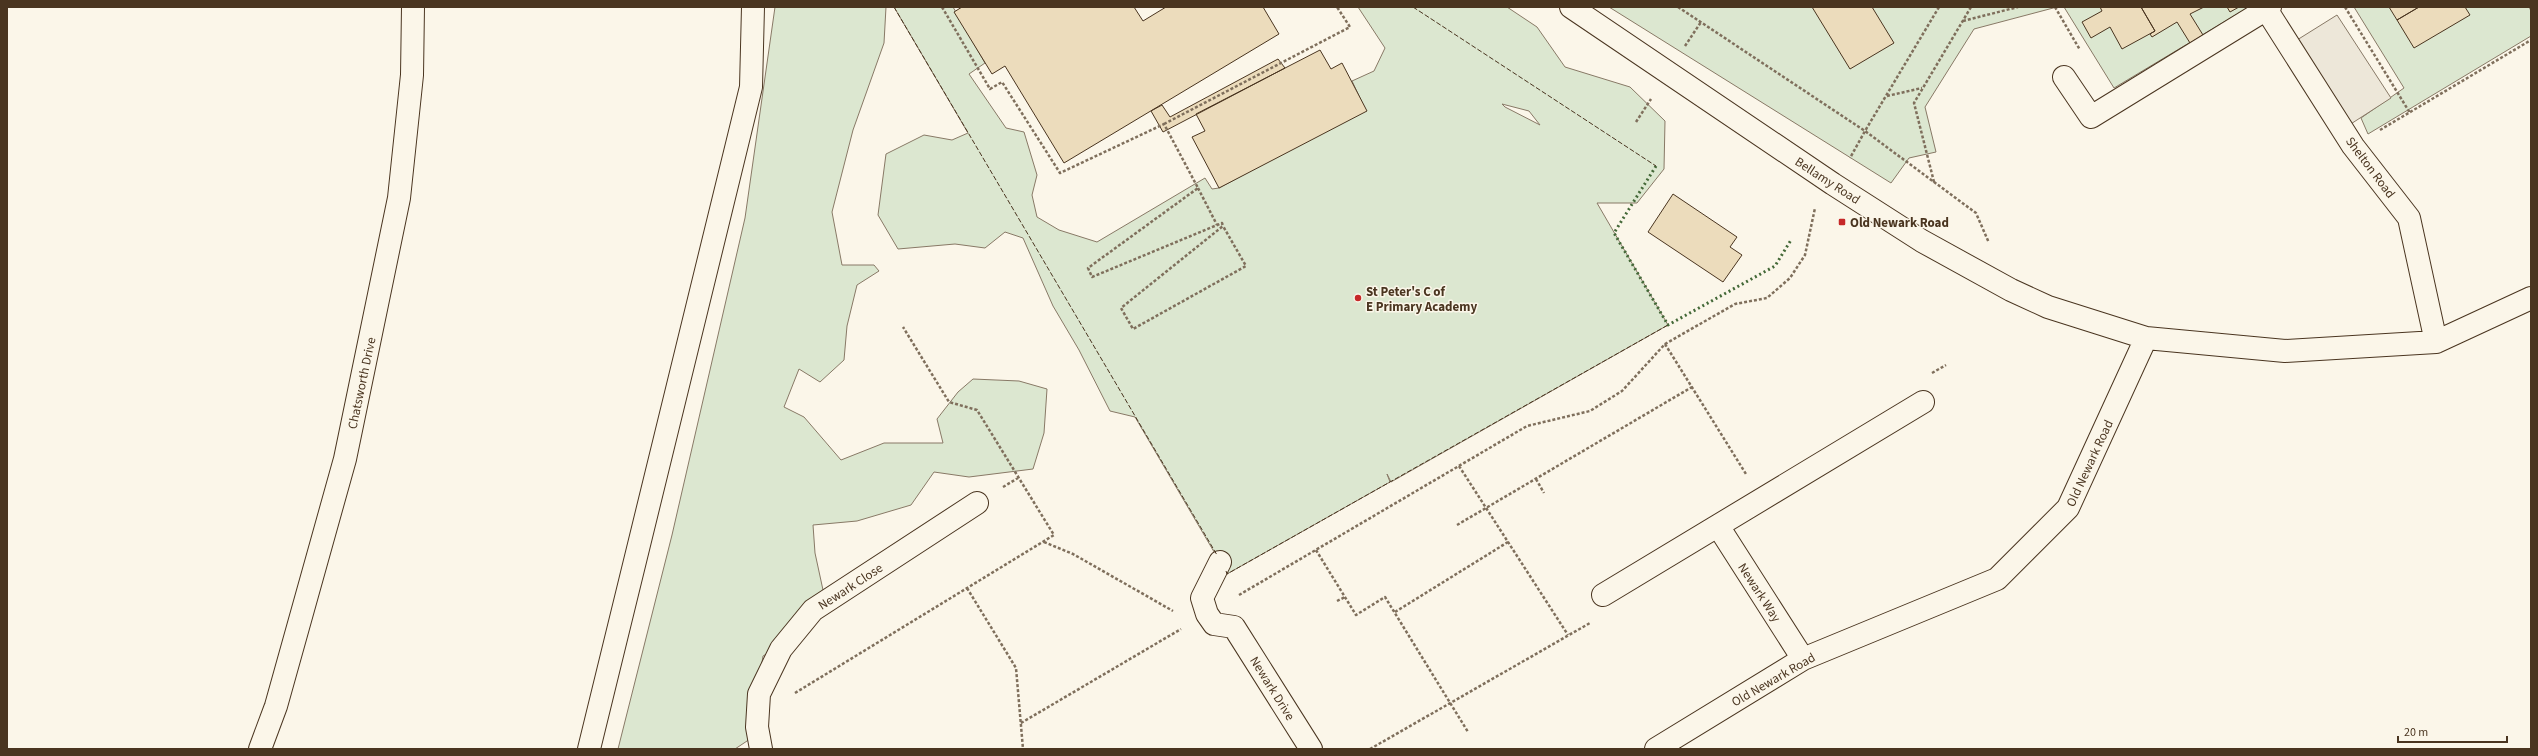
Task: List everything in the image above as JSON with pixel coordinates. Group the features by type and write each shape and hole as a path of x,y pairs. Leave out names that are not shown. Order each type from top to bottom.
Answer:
{"street":[{"name":"Chatsworth Drive","path":"260,749 276,706 345,459 399,198 412,76 413,7"},
{"path":"589,749 751,86 753,7"},
{"name":"Bellamy Road","path":"1571,7 1833,184 1922,241 2011,290 2048,307 2146,338"},
{"name":"Shelton Road","path":"2064,76 2091,117 2268,8 2353,146 2409,218 2436,342"},
{"path":"2146,338 2285,351 2436,342 2531,298"},
{"name":"Old Newark Road","path":"1656,749 1802,658 1998,579 2068,508 2146,338"},
{"path":"1603,595 1924,402"},
{"name":"Newark Close","path":"761,749 757,728 759,694 781,649 813,610 977,503"},
{"name":"Newark Way","path":"1718,526 1802,658"},
{"path":"1200,618 1202,598 1220,562"},
{"name":"Newark Drive","path":"1200,618 1214,624 1234,627 1311,749"}],"path":[{"path":"942,7 990,89 1002,82 1060,173 1164,124 1350,27 1337,7"},
{"path":"1678,7 1865,131 1976,213 1992,248"},
{"path":"1021,723 1527,426 1590,411 1622,391 1665,344 1735,304 1767,298 1790,278 1805,254 1815,208 1833,184 1940,7"},
{"path":"1934,182 1914,103 1971,7"},
{"path":"1963,21 2018,7"},
{"path":"2345,7 2410,113"},
{"path":"1683,48 1701,22"},
{"path":"2353,146 2531,40"},
{"path":"1887,96 1922,88"},
{"path":"1636,122 1651,99"},
{"path":"1164,124 1218,224"},
{"path":"1198,188 1088,268 1092,277 1222,223 1246,266 1133,329 1121,308 1223,226"},
{"path":"1665,344 1762,500"},
{"path":"1457,525 1692,387"},
{"path":"1459,466 1568,636"},
{"path":"1536,479 1544,493"},
{"path":"1043,541 1073,554 1200,618"},
{"path":"1395,612 1508,542"},
{"path":"1316,550 1356,615 1386,597 1468,732"},
{"path":"967,588 1016,668 1023,749"},
{"path":"1337,602 1345,597"},
{"path":"1370,749 1593,621"}],"green space":[{"path":"775,7 886,7 884,43 853,130 832,212 842,265 874,265 879,271 857,285 847,326 844,360 820,382 799,369 784,407 804,417 841,460 884,443 943,443 937,419 958,392 973,379 1019,381 1047,389 1044,433 1033,469 969,477 934,472 911,505 857,521 813,525 815,553 823,590 801,634 763,656 750,739 735,749 618,749 672,535 745,218"},
{"name":"St Peter's C of E Primary Academy","path":"894,7 953,7 985,63 969,74 1006,128 1024,132 1037,175 1032,195 1037,217 1059,230 1097,242 1205,178 1212,189 1219,188 1365,109 1352,81 1374,71 1385,48 1358,7 1507,7 1537,27 1565,67 1630,87 1665,121 1664,169 1637,203 1597,203 1668,325 1391,482 1387,474 1390,482 1227,574 1135,417 1110,411 1079,350 1053,306 1023,238 1005,232 985,248 955,244 898,249 878,215 886,154 924,135 952,140 968,133","holes":["1502,104 1529,111 1540,125"]},
{"path":"1609,7 2057,7 1974,29 1925,107 1936,152 1909,158 1891,183"},
{"path":"2064,7 2249,7 2114,88"},
{"path":"2354,7 2529,7 2531,11 2531,36 2368,134 2361,118 2404,88"}],"shaded area":[{"path":"2337,15 2391,98 2343,129 2289,45"}],"building":[{"path":"962,7 1134,7 1143,21 1166,7 1263,7 1279,34 1064,163 1005,66 992,74 954,12"},
{"path":"1812,7 1872,7 1894,43 1850,69"},
{"path":"2100,7 2141,7 2155,31 2122,49 2110,27 2091,38 2082,22 2102,11"},
{"path":"2141,7 2204,7 2190,14 2203,35 2190,43 2177,22 2152,37 2150,34 2155,31"},
{"path":"2227,7 2239,7 2230,12"},
{"path":"2389,7 2419,7 2397,20"},
{"path":"2419,7 2465,7 2470,15 2414,48 2397,20"},
{"path":"1320,50 1331,69 1342,63 1367,111 1219,188 1192,137 1205,131 1196,114"},
{"path":"1278,59 1285,68 1163,132 1151,111 1162,105 1170,117"},
{"path":"1673,194 1737,237 1730,247 1742,255 1723,282 1648,232"}],"hedge":[{"path":"1656,166 1614,233 1668,325 1775,266 1791,240"}],"fence":[{"path":"894,7 1217,555"},
{"path":"1413,7 1656,166"},
{"path":"1226,571 1227,574 1668,325"}],"place":[{"name":"Old Newark Road","path":"1842,222"},
{"name":"St Peter's C of E Primary Academy","path":"1358,298"}]}
